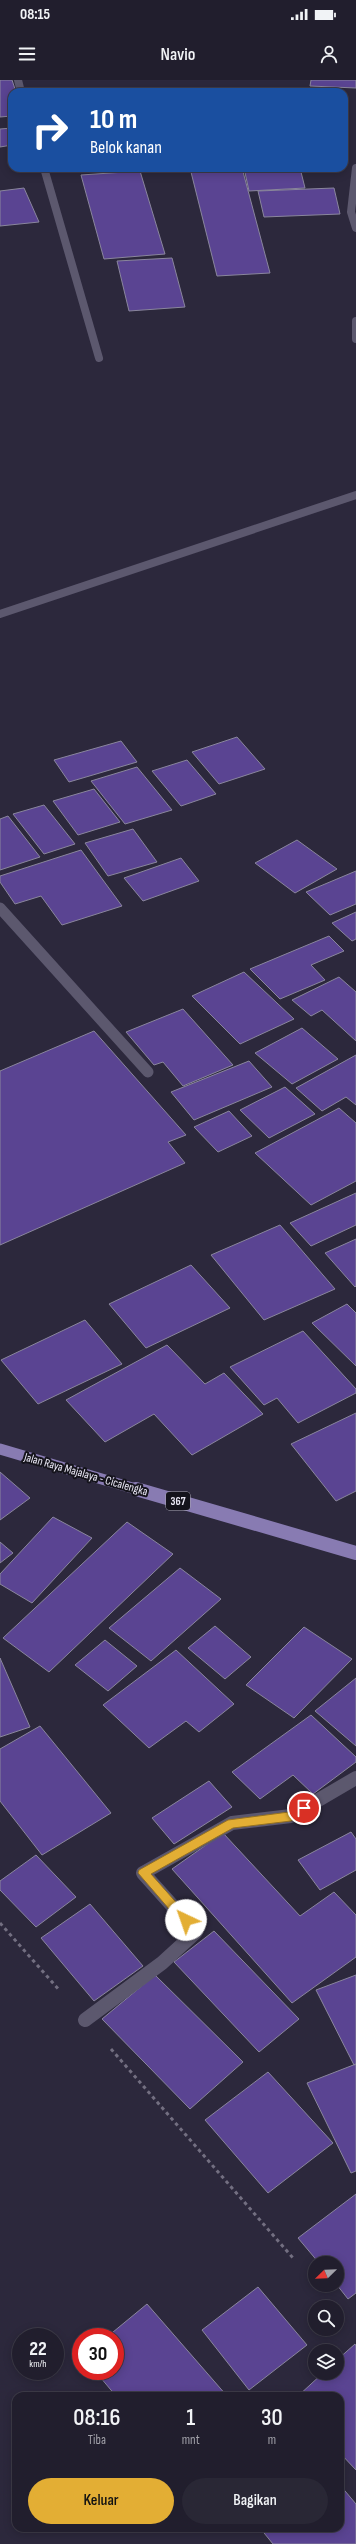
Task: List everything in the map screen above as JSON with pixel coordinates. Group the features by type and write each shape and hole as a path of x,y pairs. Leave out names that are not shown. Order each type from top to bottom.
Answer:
{"main road":[{"name":"Jalan Raya Majalaya - Cicalengka","path":"0,1449 356,1554"}],"street":[{"path":"356,168 351,212 356,228"},
{"path":"45,172 99,358"},
{"path":"356,320 356,339"},
{"path":"0,614 356,495"},
{"path":"0,908 148,1072"},
{"path":"86,2020 162,1963 196,1932 143,1873 232,1823 291,1816 356,1778"}],"path":[{"path":"0,1923 293,2258"}],"building":[{"path":"0,80 12,80 15,88 8,88 8,116 0,117"},
{"path":"311,80 356,80 356,88 310,86"},
{"path":"8,128 8,146 0,147 0,129"},
{"path":"140,172 165,254 104,259 81,175"},
{"path":"191,172 243,172 270,273 217,276"},
{"path":"245,172 301,172 305,188 249,191"},
{"path":"24,188 39,222 0,226 0,191"},
{"path":"334,188 340,214 264,217 258,191"},
{"path":"172,258 185,307 129,311 117,261"},
{"path":"237,737 265,769 219,784 192,752"},
{"path":"121,741 137,762 69,782 54,760"},
{"path":"187,760 216,794 181,806 152,771"},
{"path":"137,767 172,810 125,824 91,781"},
{"path":"94,789 120,822 78,835 53,801"},
{"path":"44,805 75,844 44,854 13,814"},
{"path":"8,816 40,857 0,870 0,819"},
{"path":"133,829 157,862 108,876 85,843"},
{"path":"297,840 337,869 295,893 255,863"},
{"path":"81,850 122,906 62,925 41,896 15,904 0,882 0,876"},
{"path":"181,858 199,881 143,901 124,878"},
{"path":"356,871 356,904 330,915 306,892"},
{"path":"356,912 356,939 352,941 332,923"},
{"path":"329,936 344,951 311,965 325,980 280,999 250,969"},
{"path":"244,972 294,1019 240,1044 192,996"},
{"path":"339,977 356,992 356,1041 322,1010 311,1016 292,1000"},
{"path":"183,1009 233,1065 183,1086 163,1062 154,1065 126,1032"},
{"path":"302,1028 338,1059 292,1084 255,1053"},
{"path":"94,1031 186,1135 168,1142 185,1163 0,1245 0,1071"},
{"path":"356,1055 356,1105 346,1097 322,1111 296,1088"},
{"path":"249,1061 272,1087 194,1120 171,1092"},
{"path":"285,1087 315,1114 269,1138 240,1110"},
{"path":"339,1108 356,1123 356,1181 311,1205 255,1153"},
{"path":"229,1111 252,1136 218,1152 194,1127"},
{"path":"356,1193 356,1225 311,1246 290,1223"},
{"path":"280,1225 335,1289 264,1320 211,1255"},
{"path":"356,1239 356,1286 355,1287 325,1253"},
{"path":"191,1265 230,1308 146,1348 109,1304"},
{"path":"347,1304 356,1313 356,1366 312,1323"},
{"path":"85,1320 122,1364 38,1404 1,1360"},
{"path":"303,1331 356,1389 356,1393 298,1423 277,1398 264,1405 230,1367"},
{"path":"167,1345 205,1384 224,1373 263,1414 192,1455 154,1414 105,1442 66,1400"},
{"path":"356,1413 356,1491 336,1501 291,1444"},
{"path":"0,1472 30,1498 0,1520"},
{"path":"53,1517 92,1538 32,1603 0,1584 0,1574"},
{"path":"127,1522 173,1554 49,1672 3,1638"},
{"path":"0,1542 13,1553 0,1563"},
{"path":"180,1568 221,1599 151,1661 109,1628"},
{"path":"215,1626 251,1657 225,1679 188,1648"},
{"path":"304,1627 352,1659 294,1718 246,1685"},
{"path":"105,1640 137,1666 108,1691 75,1665"},
{"path":"176,1650 234,1704 199,1732 186,1721 149,1748 103,1705"},
{"path":"0,1658 30,1727 0,1737"},
{"path":"356,1678 356,1746 315,1711"},
{"path":"311,1715 356,1757 356,1762 313,1794 293,1775 260,1799 232,1772"},
{"path":"40,1726 111,1813 42,1855 0,1801 0,1749"},
{"path":"209,1781 232,1807 174,1844 152,1818"},
{"path":"351,1832 356,1839 356,1870 320,1890 298,1860"},
{"path":"223,1833 300,1916 334,1892 356,1915 356,1957 292,2003 172,1869"},
{"path":"36,1855 76,1897 36,1927 0,1890 0,1881"},
{"path":"90,1904 143,1966 94,2001 41,1938"},
{"path":"214,1931 299,2019 259,2052 174,1962"},
{"path":"155,1975 243,2062 190,2109 102,2019"},
{"path":"356,1975 356,2064 354,2065 316,1990"},
{"path":"356,2064 356,2171 351,2173 307,2083"},
{"path":"268,2072 333,2143 268,2193 205,2120"},
{"path":"356,2194 356,2293 348,2299 342,2292 344,2292 344,2256 313,2256 298,2238"},
{"path":"258,2287 307,2345 249,2390 202,2330"},
{"path":"147,2304 224,2392 113,2392 103,2380 124,2380 124,2328 118,2328"},
{"path":"355,2344 356,2470 344,2457 344,2392 302,2392 315,2380 344,2380 344,2354"},
{"path":"344,2490 356,2504 356,2544 273,2544 263,2532 344,2532"}],"route":[{"path":"186,1920 143,1873 232,1823 291,1816 304,1808"}]}
